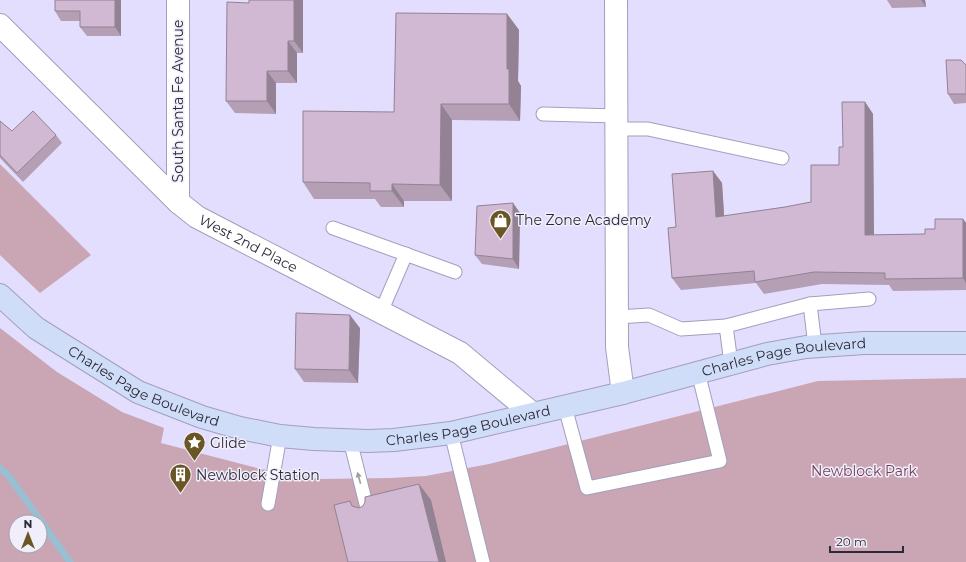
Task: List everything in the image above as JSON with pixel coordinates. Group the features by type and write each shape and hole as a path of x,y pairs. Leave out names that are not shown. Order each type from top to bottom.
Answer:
{"main road":[{"name":"Charles Page Boulevard","path":"0,295 36,328 138,392 202,417 240,428 280,436 314,439 394,440 451,433 623,393 767,354 815,346 864,343 966,343"}],"street":[{"name":"South Santa Fe Avenue","path":"178,0 178,202"},
{"path":"616,0 617,347 623,393"},
{"name":"West 2nd Place","path":"0,25 178,202 197,217 460,353 533,414"}],"lane":[{"path":"543,114 617,123 782,158"},
{"path":"332,228 455,272"},
{"path":"381,312 406,254"},
{"path":"617,317 649,315 681,329 726,326 810,304 869,299"},
{"path":"810,304 815,346"},
{"path":"726,326 731,363"},
{"path":"565,406 587,488 720,461 698,372"},
{"path":"451,433 483,562"},
{"path":"268,504 280,436"},
{"path":"350,440 369,516"}],"green space":[{"path":"0,164 91,255 40,293 0,255"},
{"name":"Newblock Park","path":"0,328 57,372 122,412 164,428 161,443 261,469 319,479 426,476 489,464 818,381 966,378 966,562 0,562"}],"building":[{"path":"55,0 115,0 115,27 80,27 80,11 55,11"},
{"path":"249,0 294,0 294,41 288,41 288,71 267,71 267,101 226,101 227,2 249,3"},
{"path":"396,13 507,14 507,69 509,69 509,104 441,104 440,185 392,184 392,191 370,191 370,183 303,182 303,111 394,112"},
{"path":"946,60 961,60 966,65 966,94 948,94"},
{"path":"842,102 865,102 865,235 925,234 925,229 935,229 935,219 963,219 963,278 885,279 885,273 814,272 755,282 754,271 672,278 668,228 676,227 672,174 713,171 716,217 811,202 811,165 839,165 839,147 843,147"},
{"path":"33,111 56,135 17,173 0,155 0,121 12,131"},
{"name":"The Zone Academy","path":"513,203 513,259 475,255 477,206"},
{"path":"296,313 350,315 349,370 295,369"},
{"path":"419,484 439,562 348,562 334,505 350,501 352,506 359,508 363,506 365,497"}],"waterway":[{"path":"0,468 8,475 70,562"}],"place":[{"name":"The Zone Academy","path":"501,240"},
{"name":"Glide","path":"195,462"},
{"name":"Newblock Station","path":"181,494"}]}
